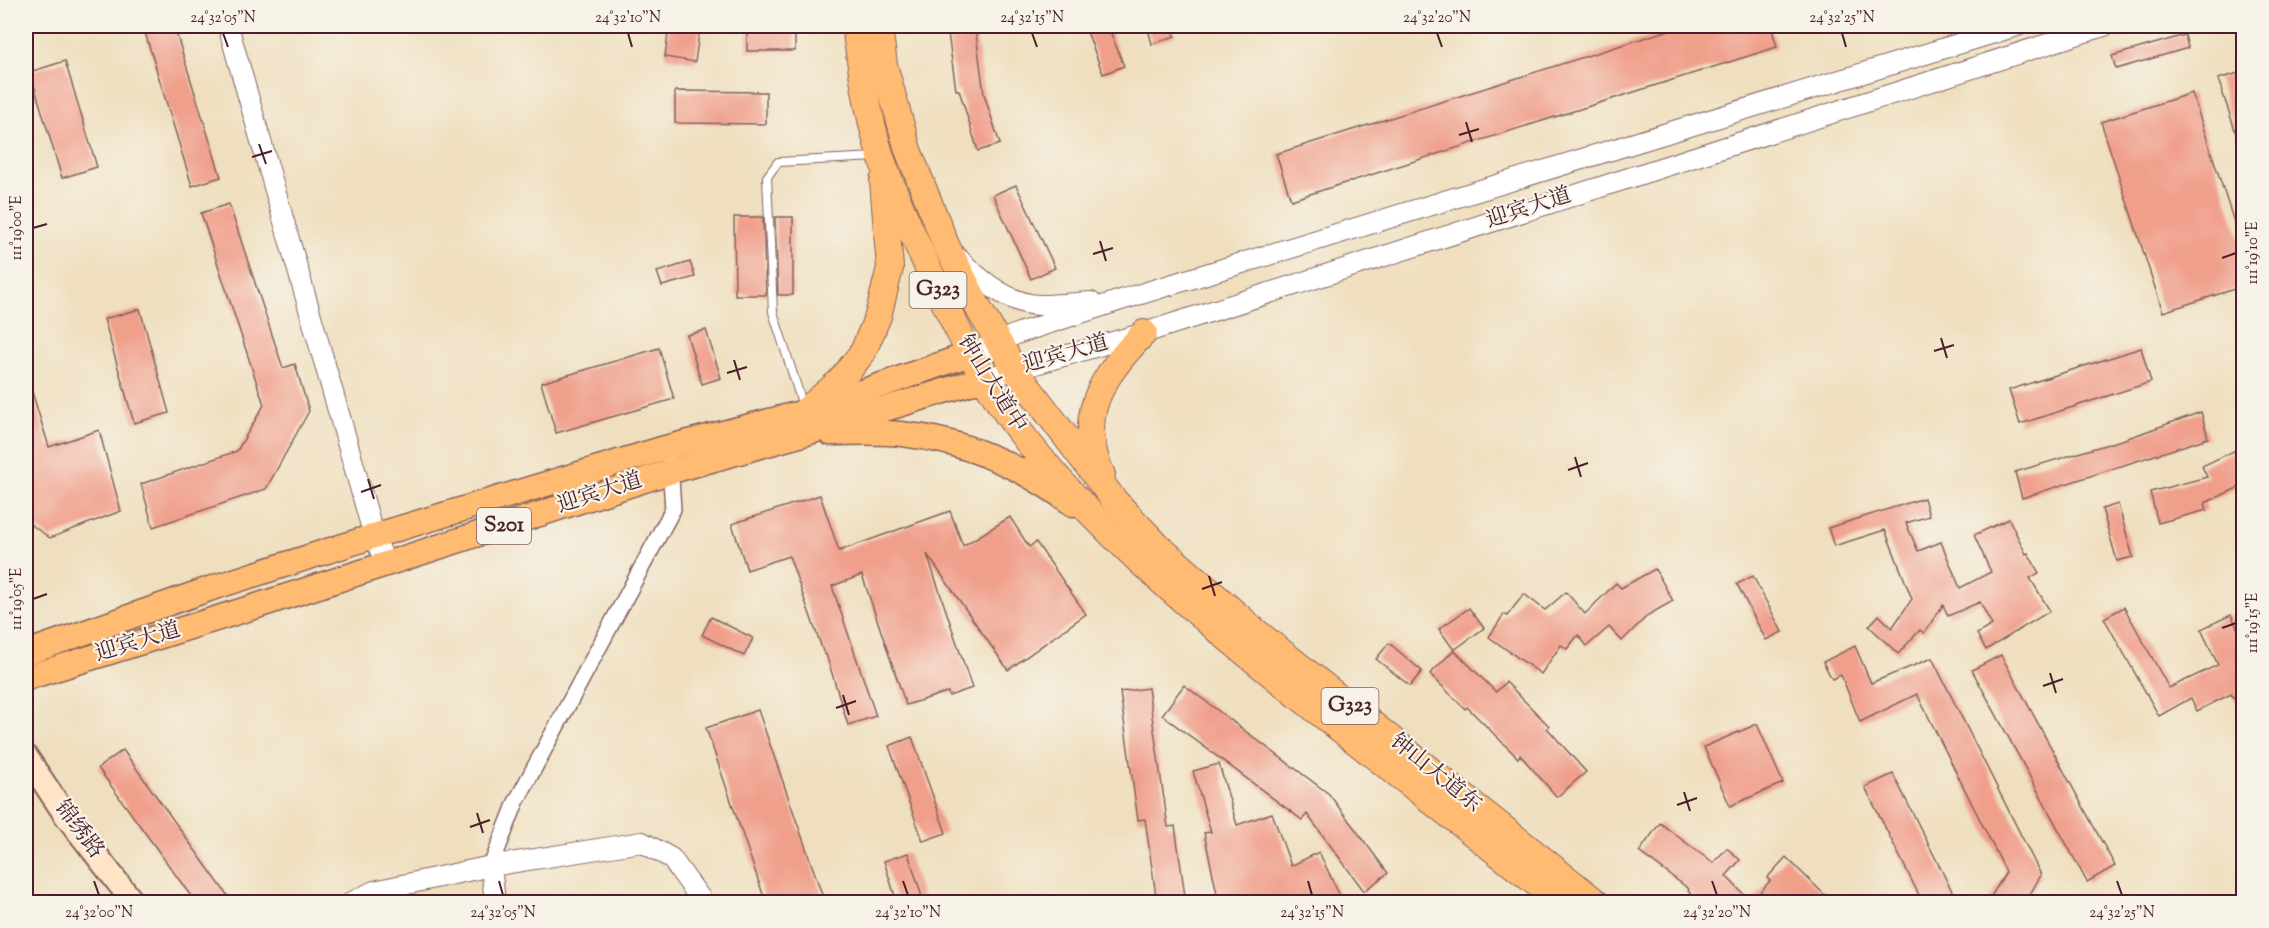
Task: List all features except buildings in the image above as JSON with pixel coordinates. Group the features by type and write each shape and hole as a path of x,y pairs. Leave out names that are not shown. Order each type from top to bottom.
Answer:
{"highway":[{"name":"钟山大道中","path":"855,26 861,68 881,157 918,246 969,354 983,379 1026,441 1094,519"},
{"name":"钟山大道中","path":"879,26 884,64 908,150 946,245 980,311 1015,370 1114,500"},
{"path":"807,422 863,352 878,316 890,268 881,157"},
{"path":"1114,500 1096,462 1090,436 1093,405 1100,387 1119,358 1144,333"},
{"name":"钟山大道东","path":"1114,500 1158,546 1259,634 1596,903"},
{"name":"钟山大道东","path":"1094,519 1139,562 1239,648 1560,903"}],"main road":[{"name":"迎宾大道","path":"807,422 969,354"},
{"name":"迎宾大道","path":"26,653 209,589 374,536 807,422 983,379"},
{"path":"807,422 909,435 975,450 1044,482 1094,519"},
{"name":"迎宾大道","path":"26,678 386,564 669,460"},
{"name":"锦绣路","path":"26,756 66,816 133,903"}],"street":[{"path":"228,26 374,536 386,564"},
{"name":"迎宾大道","path":"969,354 1019,333 1121,300 2017,26"},
{"name":"迎宾大道","path":"983,379 1144,333 2104,26"},
{"path":"946,245 977,277 1005,295 1026,302 1037,305 1121,300"},
{"path":"495,903 491,866 516,802 674,509 669,460"},
{"path":"352,903 374,891 491,866 642,842 671,858 703,903"}],"lane":[{"path":"807,422 773,312 767,177 778,162 881,157"}]}
